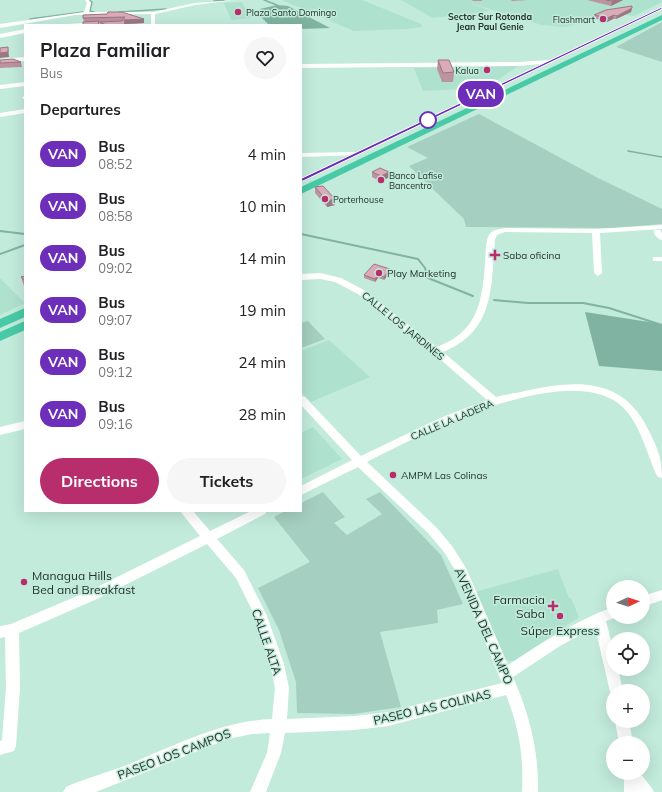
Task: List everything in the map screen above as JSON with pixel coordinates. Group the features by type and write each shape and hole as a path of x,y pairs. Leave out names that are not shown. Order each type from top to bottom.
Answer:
{"highway":[{"path":"389,138 662,8"},
{"path":"302,191 662,17"},
{"path":"336,164 358,153"},
{"path":"0,324 24,312"},
{"path":"0,337 24,325"}],"street":[{"path":"86,14 89,3 87,0"},
{"path":"0,22 25,21 86,14 153,13 207,1 234,0"},
{"path":"131,20 144,13"},
{"path":"153,13 153,24"},
{"path":"0,26 25,21"},
{"path":"81,24 102,24"},
{"path":"0,36 24,31"},
{"path":"0,61 24,59"},
{"path":"302,66 519,64 550,62"},
{"path":"519,64 528,66 532,70"},
{"path":"0,87 24,84"},
{"path":"0,115 24,111"},
{"path":"0,120 24,117"},
{"path":"302,155 358,153"},
{"path":"436,351 454,344 464,337 478,320 484,301 491,239 492,235 496,232 505,230 660,232"},
{"path":"596,231 598,273"},
{"name":"CALLE LOS JARDINES","path":"302,277 320,276 338,280 347,283 361,292 436,351 494,401"},
{"name":"CALLE LA LADERA","path":"302,491 428,428 494,401 554,388 577,387 599,390 621,399 633,410 662,474"},
{"name":"AVENIDA DEL CAMPO","path":"302,400 360,462 432,530 448,549 460,568 511,687 527,737 530,760 530,792"},
{"path":"0,431 24,425"},
{"name":"CALLE ALTA","path":"187,512 240,574 260,616 277,664 282,688 279,726 274,753 258,792"},
{"path":"0,748 9,746 13,688 6,631 93,595 259,512"},
{"path":"650,599 662,595"},
{"path":"505,674 555,642 606,616"},
{"path":"599,618 614,684"},
{"name":"PASEO LAS COLINAS","path":"279,726 355,723 388,719 511,687"},
{"name":"PASEO LOS CAMPOS","path":"70,792 101,783 228,732 252,727 279,726"},
{"path":"632,781 646,792"}],"shaded area":[{"path":"282,0 362,0 421,24 422,27 354,31"},
{"path":"401,0 662,0 662,2 634,16 616,13 596,17 583,23 564,27 542,25 467,2 491,11 433,18"},
{"name":"Plaza Santo Domingo","path":"242,2 251,18 231,20 224,3"},
{"path":"277,5 288,6 330,28 302,29 302,24 268,24 261,17 260,9"},
{"path":"662,22 662,62 616,47"},
{"path":"518,66 486,88 423,91 414,68"},
{"path":"479,114 596,177 662,209 662,224 611,228 466,227 464,219 409,166 428,158 407,147"},
{"path":"0,278 24,303 0,315"},
{"path":"585,312 662,324 662,371 599,366"},
{"path":"308,321 325,339 302,348 302,323"},
{"path":"329,340 370,377 311,402 302,393 302,351"},
{"path":"313,427 342,459 302,479 302,432"},
{"path":"323,492 345,517 334,523 347,535 382,514 366,499 380,492 441,555 463,604 437,610 438,623 380,632 401,707 353,714 297,713 296,682 279,630 258,588 310,562 274,517 283,512 302,512 302,502"},
{"path":"558,569 569,598 571,598 579,617 515,661 504,659 475,592"}],"building":[{"path":"632,6 632,8 617,16 614,15 607,18 594,15 606,10"},
{"path":"108,12 122,12 144,19 124,20 125,24 104,24 100,22 122,21 125,17 83,18 83,15 107,14"},
{"path":"99,21 98,24 83,24 83,22"},
{"path":"8,47 8,52 0,53 0,48"},
{"path":"13,59 21,62 0,63 0,60"},
{"path":"438,60 449,60 454,72 443,73"},
{"path":"380,168 389,172 381,176 372,172"},
{"path":"323,186 335,199 327,201 315,187"},
{"path":"374,264 390,269 384,277 378,275 375,279 364,275"}],"waterway":[{"path":"89,0 92,2 90,11 94,12"},
{"path":"214,1 224,0"},
{"path":"264,0 277,5"},
{"path":"119,12 166,9"},
{"path":"30,19 83,12"},
{"path":"628,151 662,157"},
{"path":"0,231 24,234"},
{"path":"302,234 418,259 425,268 428,278 473,296"},
{"path":"0,254 24,245"},
{"path":"494,300 528,303 583,303 609,308 662,325"}],"bus line":[{"name":"VAN","path":"302,180 662,8"}],"place":[{"name":"Plaza Santo Domingo","path":"238,12"},
{"name":"Flashmart","path":"603,19"},
{"name":"Kalua","path":"487,70"},
{"name":"Banco Lafise Bancentro","path":"381,180"},
{"name":"Porterhouse","path":"325,199"},
{"name":"Saba oficina","path":"495,255"},
{"name":"Play Marketing","path":"379,273"},
{"name":"AMPM Las Colinas","path":"393,475"},
{"name":"Managua Hills Bed and Breakfast","path":"24,582"},
{"name":"Farmacia Saba","path":"553,606"},
{"name":"Súper Express","path":"560,616"}],"district":[{"name":"Sector Sur Rotonda Jean Paul Genie","path":"490,22"}]}
